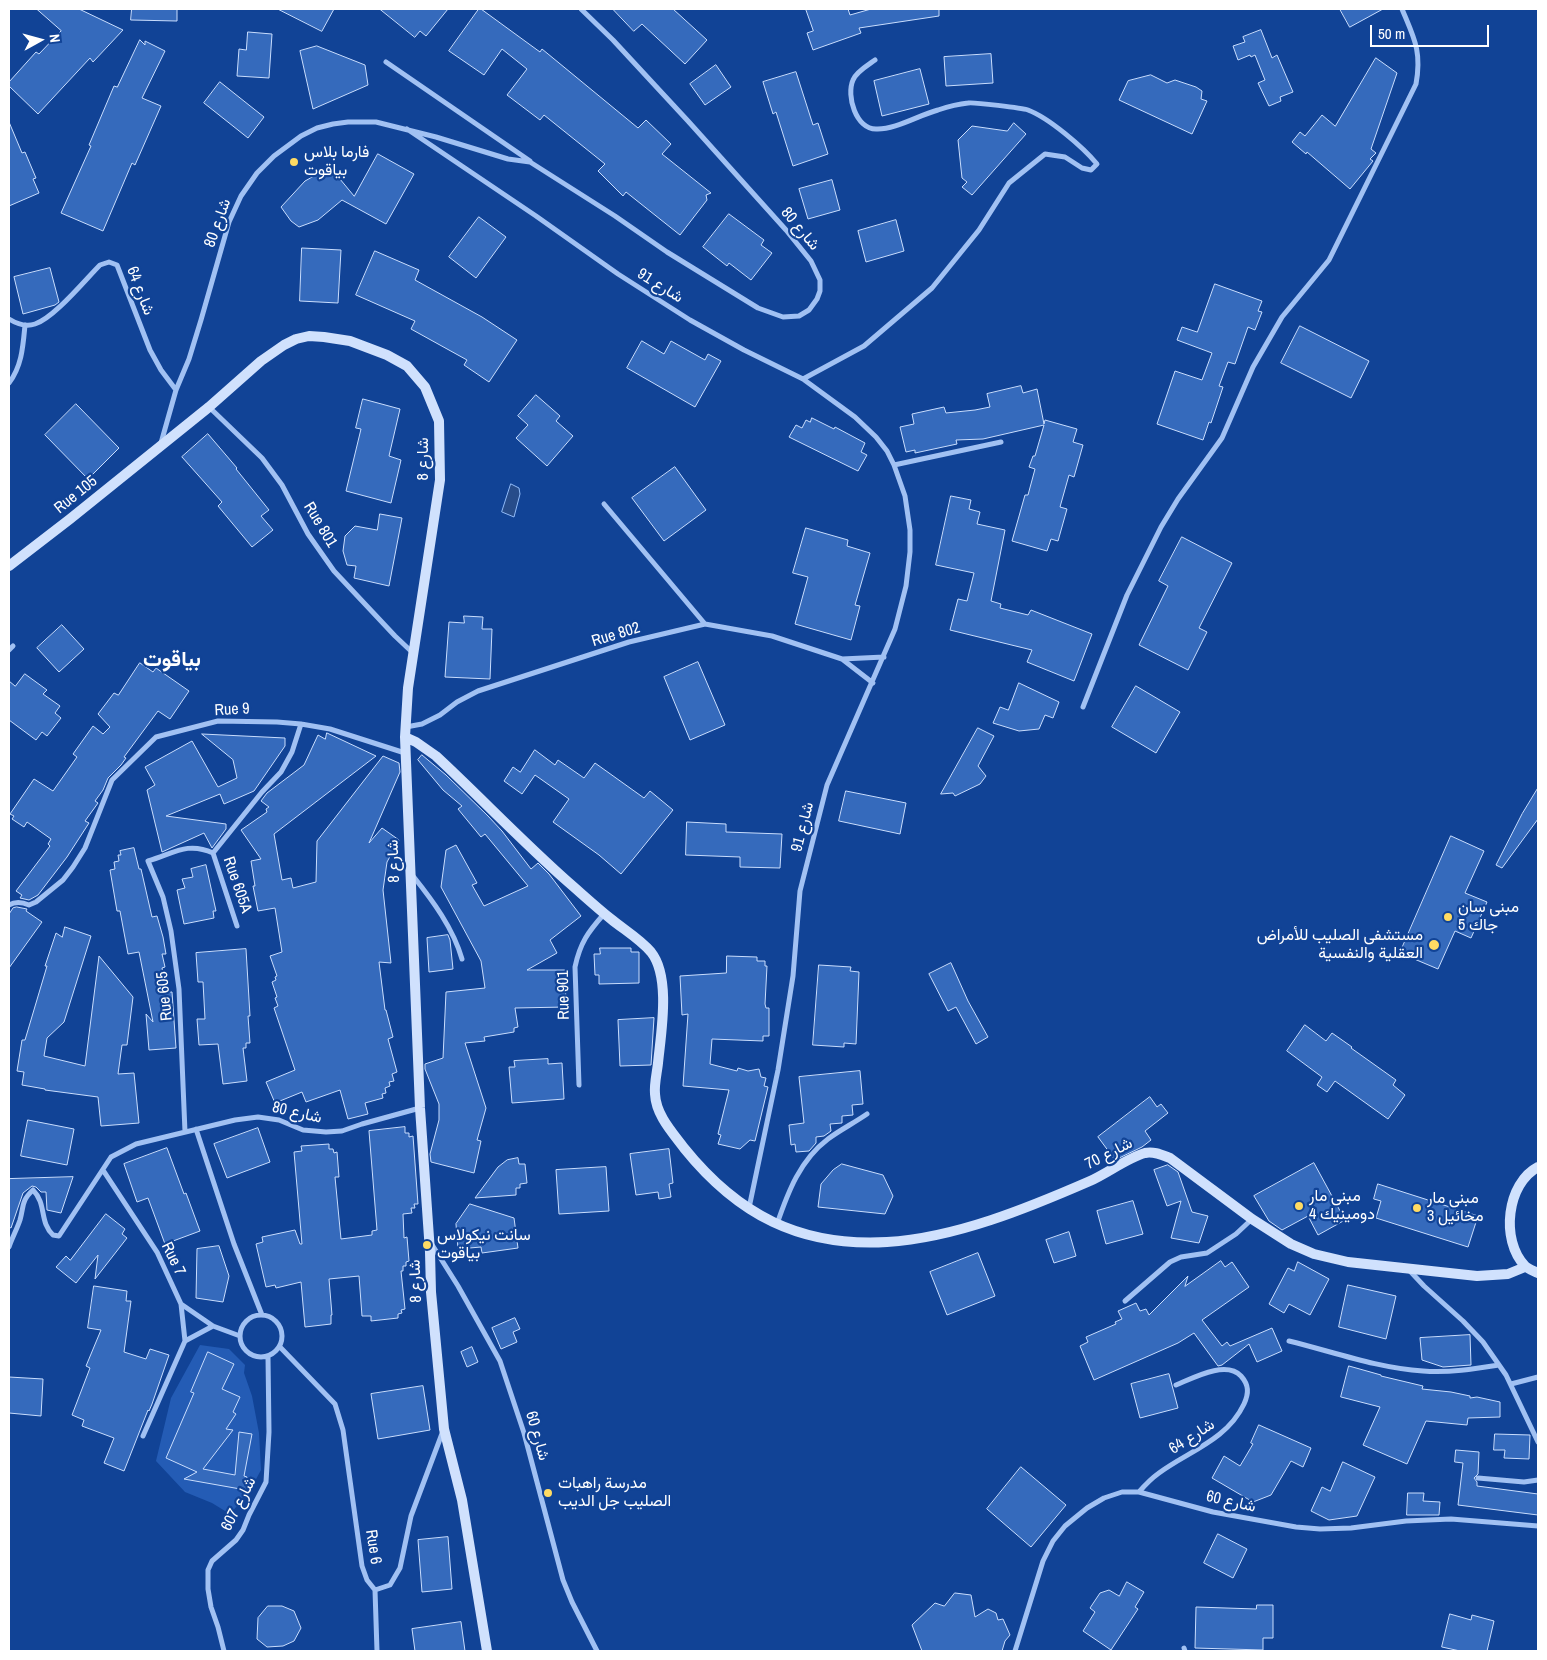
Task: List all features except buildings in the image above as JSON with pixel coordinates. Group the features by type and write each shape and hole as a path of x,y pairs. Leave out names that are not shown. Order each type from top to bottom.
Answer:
{"street":[{"name":"شارع 80","path":"386,62 530,162 615,216 667,252 758,308 783,317 799,316 809,310 820,291 820,280 812,262 688,121 613,40 581,9"},
{"path":"1083,708 1127,595 1157,535 1178,499 1222,438 1254,367 1282,317 1329,260 1416,84 1419,55 1402,9"},
{"path":"803,379 864,346 932,288 979,230 1009,183 1038,159 1045,154 1065,157 1082,168 1091,170 1097,164 1087,152 1045,119 1027,110 969,103 936,110 888,127 869,128 861,123 854,109 851,91 853,80 875,60"},
{"name":"شارع 80","path":"160,445 176,390 191,352 229,222 241,196 257,173 274,156 301,136 317,128 348,122 376,122 407,129 508,159 530,162"},
{"name":"شارع 91","path":"407,129 618,274 744,350 803,379 855,417 876,437 887,451 894,465 904,496 910,530 910,552 906,586 895,629 827,786 800,891 793,976 778,1070 748,1208"},
{"name":"شارع 64","path":"25,325 36,324 45,318 100,265 109,262 117,265 150,350 161,370 176,390"},
{"path":"9,319 25,325 20,365 9,383"},
{"name":"شارع 8","path":"160,445 209,407 261,361 284,345 296,339 309,336 350,341 386,355 407,366 425,387 439,422 440,480 412,653 405,732 409,872 431,1292 444,1428 462,1500 487,1651"},
{"name":"Rue 801","path":"209,407 262,458 282,485 308,534 334,571 412,653"},
{"path":"894,465 1001,442"},
{"name":"Rue 105","path":"9,566 160,445"},
{"path":"604,504 705,624"},
{"name":"Rue 802","path":"405,732 440,715 457,702 485,688 548,670 630,642 705,624 772,636 842,659 873,683"},
{"name":"Rue 802","path":"842,659 884,656"},
{"name":"Rue 9","path":"9,905 22,902 29,905 36,902 64,880 85,848 112,780 156,737 218,721 301,724 330,729 406,753"},
{"path":"213,853 262,792 281,772 292,752 301,724"},
{"name":"شارع 70","path":"405,732 436,756 554,870 650,951 661,973 663,993 654,1091 661,1116 691,1156 716,1183 748,1208 776,1225 806,1235 834,1239 886,1242 918,1239 967,1228 1067,1191 1106,1174 1147,1152 1157,1153 1170,1158 1252,1219 1291,1244 1314,1254 1348,1262 1477,1276 1508,1274 1525,1267"},
{"name":"Rue 605","path":"185,1132 179,988 169,922 163,897 148,861 190,848 201,848 213,853"},
{"name":"Rue 605A","path":"213,853 237,926"},
{"path":"409,872 428,896 451,931 457,942 462,959"},
{"name":"Rue 901","path":"579,1084 575,967 579,949 588,932 604,914"},
{"name":"شارع 80","path":"9,1247 21,1218 22,1206 26,1197 33,1190 39,1196 47,1230 53,1235 59,1236 111,1157 136,1144 236,1120 258,1117 279,1120 303,1130 342,1131 420,1108"},
{"path":"776,1225 786,1195 800,1169 827,1140 867,1114"},
{"path":"196,1129 234,1244 262,1315"},
{"path":"1538,1167 1524,1177 1519,1186 1512,1203 1509,1222 1514,1247 1525,1267 1538,1273"},
{"name":"Rue 7","path":"103,1170 157,1252 181,1304"},
{"path":"1125,1300 1170,1262 1180,1257 1207,1253 1236,1234 1252,1219"},
{"name":"شارع 60","path":"428,1238 458,1286 500,1362 524,1433 563,1580 572,1602 598,1651"},
{"path":"1408,1270 1483,1342 1511,1384 1538,1442"},
{"path":"181,1304 214,1326 240,1336"},
{"path":"143,1436 185,1341 181,1304"},
{"path":"262,1315 272,1318 280,1326 283,1336 280,1347 275,1353 260,1358 252,1356 246,1351 241,1344 240,1336 243,1325 247,1321 262,1315"},
{"path":"185,1341 214,1326"},
{"path":"1289,1341 1372,1364 1423,1371 1448,1372 1499,1365"},
{"name":"Rue 6","path":"280,1347 335,1404 343,1430 362,1566 367,1580 375,1590 390,1585 400,1568 411,1516 444,1428"},
{"name":"شارع 607","path":"224,1651 211,1607 208,1589 208,1570 212,1561 236,1540 243,1530 266,1482 268,1356"},
{"name":"شارع 64","path":"1139,1492 1158,1474 1205,1446 1230,1426 1247,1397 1248,1387 1240,1375 1232,1369 1213,1371 1176,1385"},
{"path":"1511,1384 1538,1377"},
{"path":"1478,1478 1524,1482 1538,1480"},
{"name":"شارع 60","path":"1015,1651 1043,1561 1053,1541 1065,1526 1087,1508 1104,1498 1122,1492 1139,1492 1252,1521 1320,1529 1351,1528 1436,1519 1538,1526"},
{"path":"375,1590 377,1651"}],"shaded area":[{"path":"511,484 519,488 520,494 514,517 502,512"},
{"path":"200,1345 229,1349 245,1365 244,1373 252,1396 259,1433 261,1470 249,1492 230,1514 212,1503 185,1492 156,1461 171,1398"}],"place":[{"name":"فارما بلاس بياقوت","path":"294,162"},
{"name":"مبنى سان جاك 5","path":"1448,917"},
{"name":"مستشفى الصليب للأمراض العقلية والنفسية","path":"1434,945"},
{"name":"مبنى مار دومينيك 4","path":"1299,1206"},
{"name":"مبنى مار مخائيل 3","path":"1417,1208"},
{"name":"سانت نيكولاس بياقوت","path":"427,1245"},
{"name":"مدرسة راهبات الصليب جل الديب","path":"548,1493"}],"district":[{"name":"بياقوت","path":"172,660"}]}
